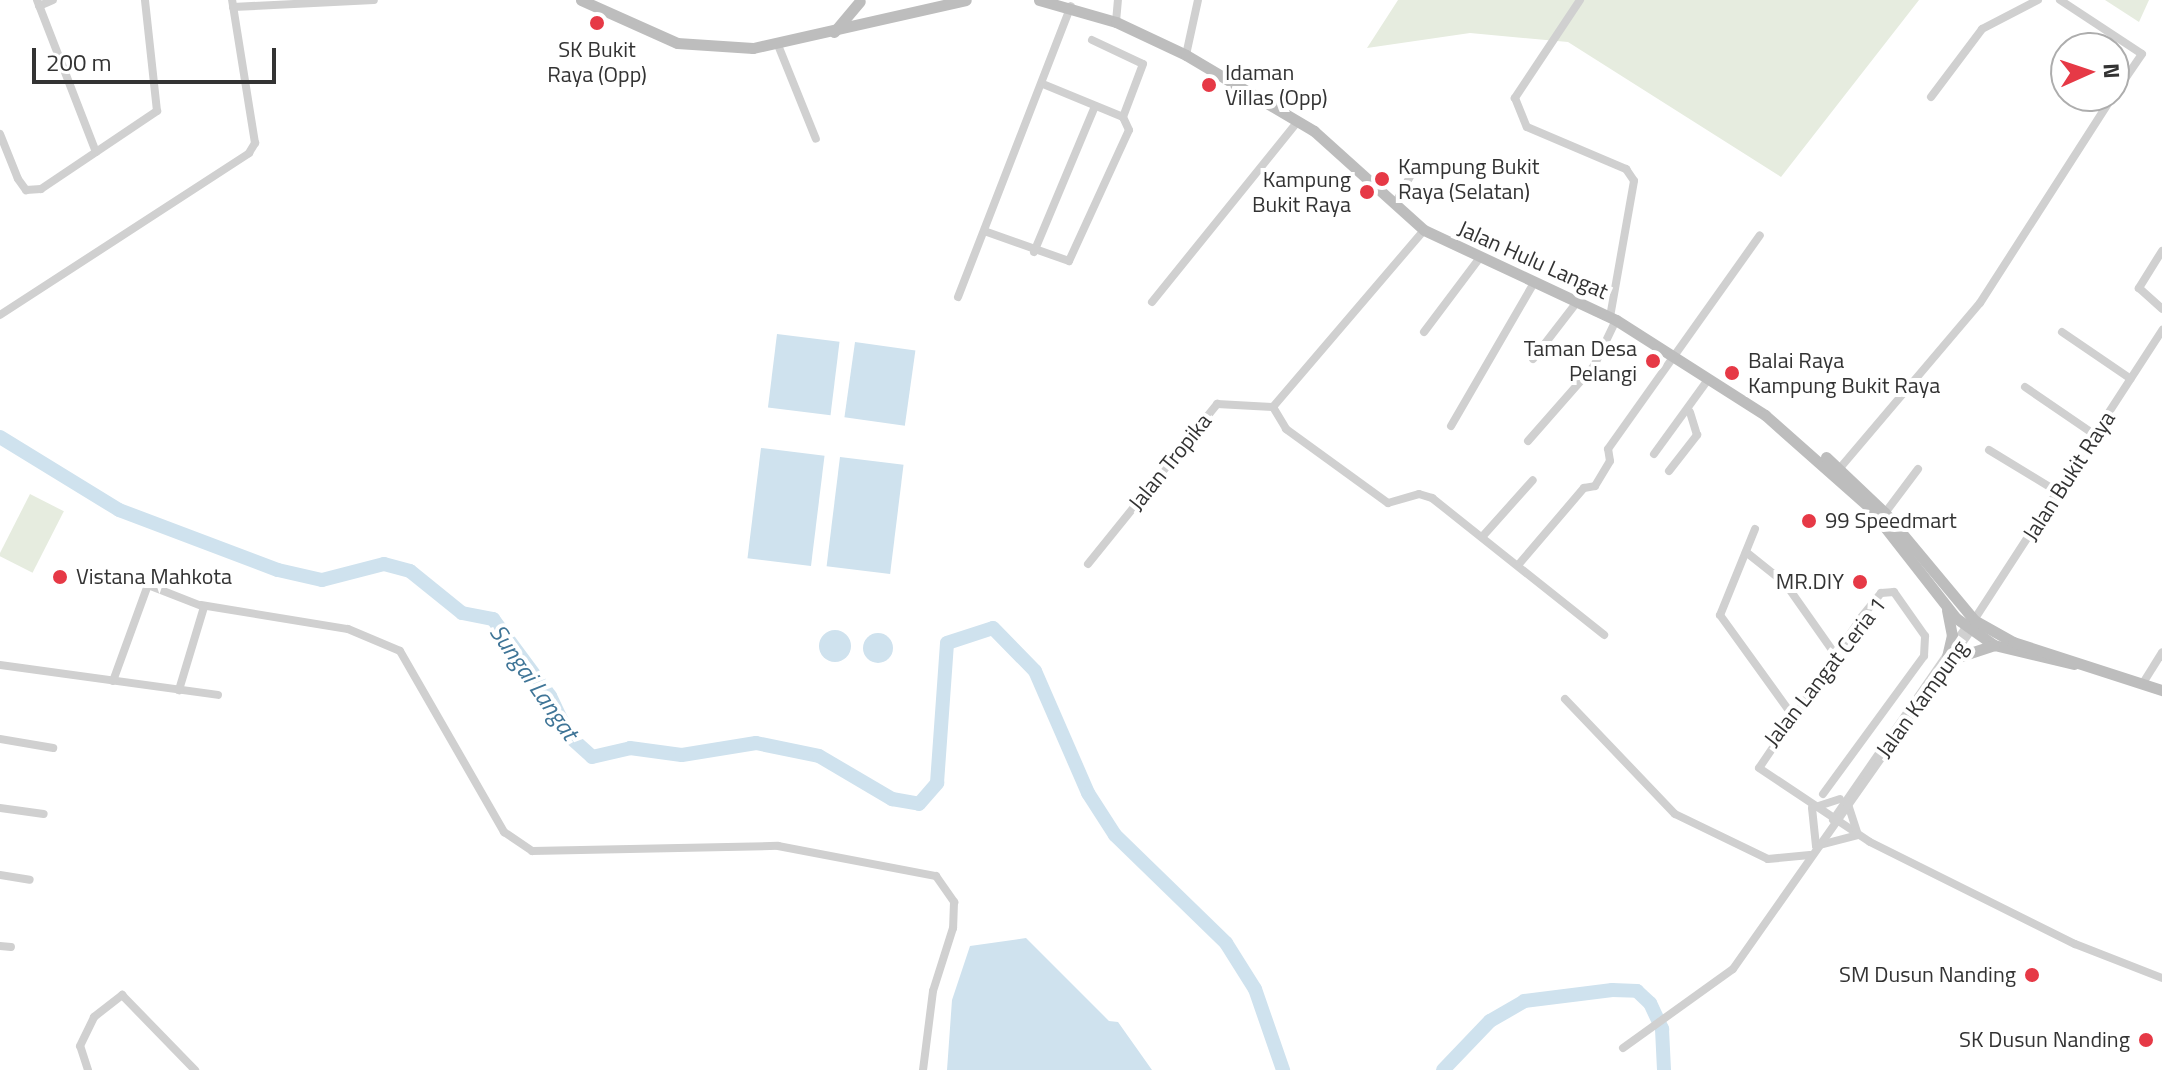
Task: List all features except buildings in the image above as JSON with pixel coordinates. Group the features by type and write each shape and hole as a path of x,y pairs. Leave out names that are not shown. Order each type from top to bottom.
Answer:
{"main road":[{"path":"581,0 677,43 778,45 860,28 966,0"},
{"path":"833,33 860,0"},
{"path":"860,0 860,28"},
{"name":"Jalan Hulu Langat","path":"1039,0 1071,6 1116,22 1186,55 1298,121 1396,202 1424,230 1478,260 1613,318 1840,468 1885,513 1971,625 2074,664"},
{"name":"Jalan Hulu Langat","path":"1805,445 1870,508 1946,609 1994,645 2162,690"},
{"path":"1946,609 1952,635 1948,658 1994,645"}],"street":[{"path":"53,0 38,3 96,152"},
{"path":"0,134 26,190 41,189 157,111 145,0"},
{"path":"0,315 101,254 255,143 233,4 374,0"},
{"path":"1116,22 1118,0"},
{"path":"1186,55 1198,0"},
{"path":"1528,441 1594,366 1613,318 1634,181 1626,169 1527,127 1515,98 1580,0"},
{"path":"1931,97 1982,29 2038,0"},
{"path":"2060,0 2109,32"},
{"path":"958,297 987,232 1071,6"},
{"path":"1092,40 1143,64 1123,117"},
{"path":"778,45 816,139"},
{"path":"2130,46 2142,54 2130,72"},
{"path":"987,232 1059,263 1076,255 1129,130 1123,117 1043,84"},
{"path":"1034,252 1095,106"},
{"path":"1840,468 1980,303 2103,112"},
{"path":"1152,302 1298,121"},
{"path":"1396,202 1412,173"},
{"path":"1424,230 1273,407 1286,429 1388,503 1425,495 1519,564 1604,635"},
{"path":"1519,564 1584,488 1595,486 1610,461 1608,449 1760,235"},
{"path":"2162,251 2139,288 2162,309"},
{"path":"1424,332 1478,260"},
{"path":"1451,426 1534,283"},
{"path":"1533,359 1577,302"},
{"name":"Jalan Bukit Raya","path":"1971,625 2162,330"},
{"path":"2062,332 2131,379"},
{"path":"1654,454 1690,412 1707,381"},
{"path":"2025,387 2095,435"},
{"name":"Jalan Tropika","path":"1088,564 1217,404 1273,407"},
{"path":"1669,471 1697,435 1690,412"},
{"path":"1989,450 2058,492"},
{"path":"1885,513 1918,469"},
{"path":"1482,537 1533,480"},
{"path":"1755,529 1720,615 1792,715"},
{"path":"1746,552 1785,583 1837,657"},
{"path":"113,681 145,586 203,609 358,632 400,651 504,832 532,851 789,846 936,876 954,902 953,928 933,991 923,1070"},
{"name":"Jalan Langat Ceria 1","path":"1812,808 1759,768 1759,757 1837,657 1881,593 1894,592 1925,636 1924,656 1823,794"},
{"path":"179,690 203,609"},
{"name":"Jalan Kampung","path":"1623,1048 1733,969 1846,799 1971,625"},
{"path":"2143,683 2159,662 2162,652"},
{"path":"0,665 218,695"},
{"path":"1565,699 1675,814 1768,859 1810,855"},
{"path":"0,739 53,748"},
{"path":"1812,808 1846,799 1858,835"},
{"path":"0,808 44,814"},
{"path":"1812,808 1858,835 2075,944 2162,978"},
{"path":"1812,808 1816,846 1858,835"},
{"path":"0,875 30,880"},
{"path":"0,946 11,947"},
{"path":"88,1070 80,1046 94,1017 122,995 195,1070"}],"shaded area":[{"path":"1398,0 1919,0 1781,177 1568,42 1470,33 1367,48"},
{"path":"2105,0 2149,0 2139,22"},
{"path":"30,494 64,511 33,573 0,556"}],"water":[{"path":"777,334 840,342 831,415 768,407"},
{"path":"855,342 915,350 905,426 844,417"},
{"path":"761,448 825,456 811,566 747,558"},
{"path":"840,457 904,465 890,574 827,566"},
{"path":"835,630 846,635 851,646 846,657 835,662 824,657 819,646 824,635"},
{"path":"878,633 889,637 893,648 889,659 878,663 867,659 863,648 867,637"},
{"path":"1026,938 1109,1021 1118,1022 1152,1070 947,1070 952,1000 970,946"}],"waterway":[{"name":"Sungai Langat","path":"0,437 119,510 278,570 322,580 384,564 410,571 462,613 493,619 550,696 569,736 592,757 630,748 682,755 756,743 819,756 892,799 919,804 937,783 947,643 993,628 1035,671 1088,793 1115,835 1226,943 1255,989 1283,1070"},
{"name":"Sungai Langat","path":"1443,1070 1490,1021 1524,1001 1612,990 1637,991 1650,1003 1662,1029 1664,1070"}],"place":[{"name":"SK Bukit Raya (Opp)","path":"597,23"},
{"name":"Idaman Villas (Opp)","path":"1209,85"},
{"name":"Kampung Bukit Raya (Selatan)","path":"1382,179"},
{"name":"Kampung Bukit Raya","path":"1367,192"},
{"name":"Taman Desa Pelangi","path":"1653,361"},
{"name":"Balai Raya Kampung Bukit Raya","path":"1732,373"},
{"name":"99 Speedmart","path":"1809,521"},
{"name":"Vistana Mahkota","path":"60,577"},
{"name":"MR.DIY","path":"1860,582"},
{"name":"SM Dusun Nanding","path":"2032,975"},
{"name":"SK Dusun Nanding","path":"2146,1040"}]}
